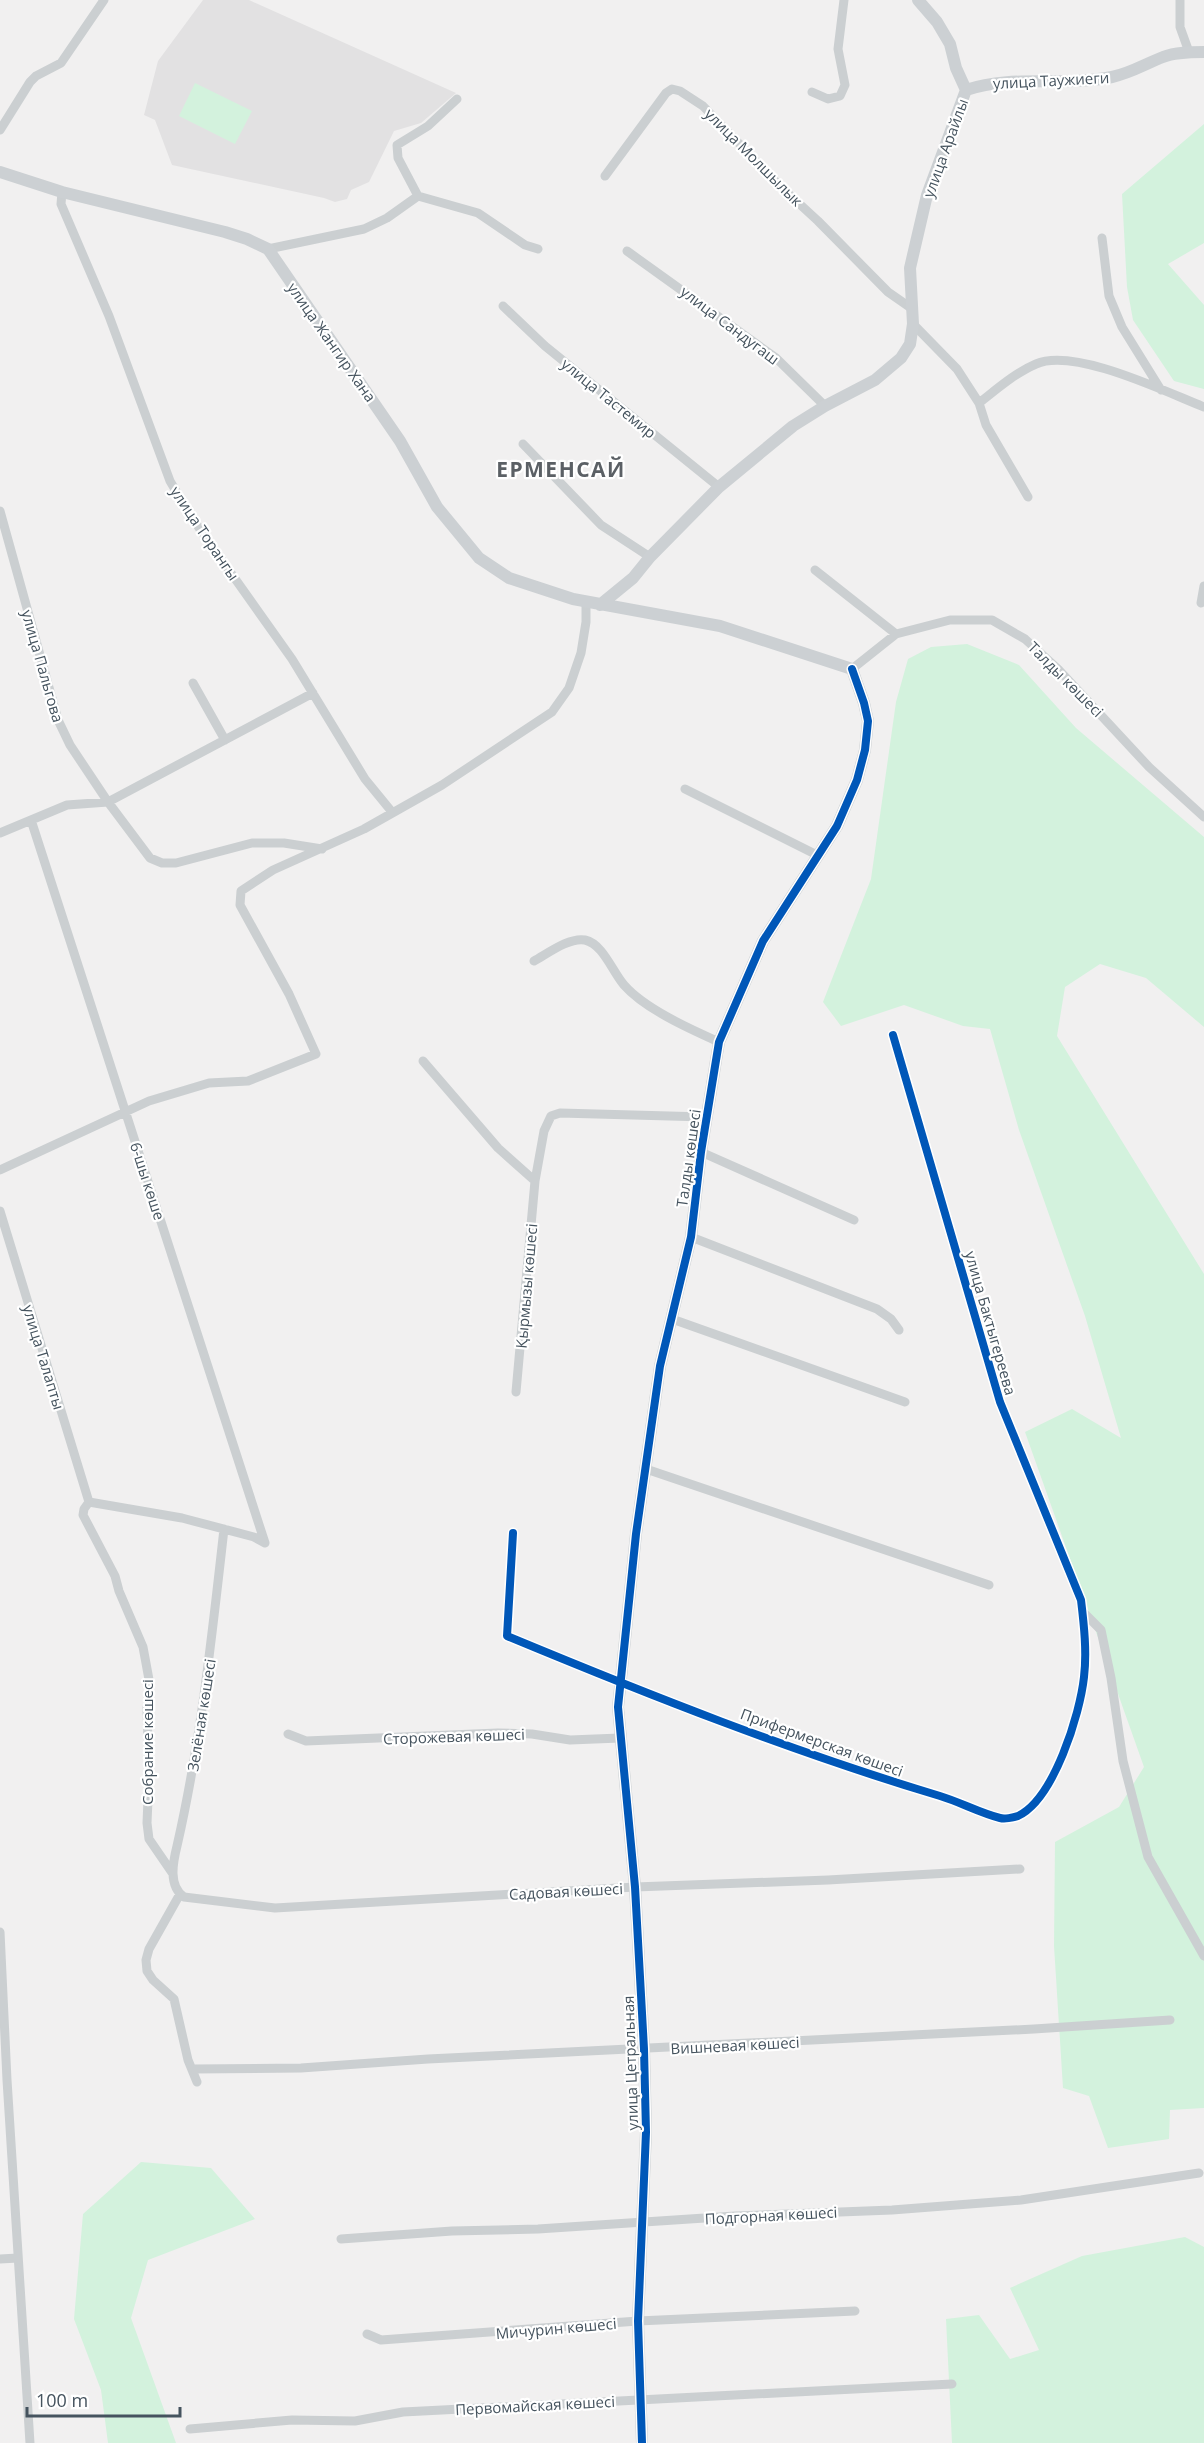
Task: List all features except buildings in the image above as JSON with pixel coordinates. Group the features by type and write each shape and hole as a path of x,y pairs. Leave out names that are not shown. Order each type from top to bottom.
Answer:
{"street":[{"path":"0,130 30,82 36,76 61,63 104,0"},
{"path":"812,92 828,99 840,96 845,85 838,49 844,0"},
{"name":"улица Арайлы","path":"911,308 910,268 927,195 966,90 956,68 950,45 937,22 918,0"},
{"path":"1180,0 1180,27 1189,52"},
{"name":"улица Таужиеги","path":"966,90 984,84 1024,80 1093,80 1112,77 1138,70 1165,56 1204,52"},
{"name":"улица Молшылык","path":"605,176 666,93 672,89 680,91 703,106 780,186 888,292 911,308"},
{"path":"457,99 428,126 397,145 398,158 418,196 478,213 525,245 538,249"},
{"path":"0,172 63,192 225,232 268,249 364,229 387,218 418,196"},
{"name":"улица Торангы","path":"63,192 61,204 109,316 170,481 192,518 292,658 365,779 392,812"},
{"path":"1102,238 1109,296 1122,327 1161,390"},
{"name":"улица Жангир Хана","path":"268,249 400,441 437,507 479,558 509,578 586,602 720,626 852,669"},
{"name":"улица Сандугаш","path":"627,251 686,291 721,320 776,358 825,406"},
{"name":"улица Тастемир","path":"503,306 545,346 719,487"},
{"path":"600,605 633,578 650,557 719,487 793,426 891,369 910,344 913,324 911,308"},
{"path":"913,324 957,369 979,403 987,425 1028,497"},
{"path":"979,403 1009,380 1038,363 1064,360 1095,366 1204,407"},
{"path":"523,444 602,525 650,557"},
{"name":"улица Пальгова","path":"0,511 58,720 70,745 108,802 150,858 162,863 176,863 252,843 284,843 322,849"},
{"path":"814,570 896,634"},
{"path":"1201,603 1204,586"},
{"path":"0,1170 149,1101 209,1083 248,1081 316,1054 289,994 240,905 241,891 273,870 364,829 451,779 552,712 569,688 581,652 586,622 586,602"},
{"name":"Талды көшесі","path":"622,1684 624,1641 653,1407 691,1237 701,1152 719,1042 763,941 819,856 857,780 866,750 868,721 852,669 896,634 950,620 993,620 1025,639 1074,685 1149,767 1204,817"},
{"path":"193,683 225,740"},
{"path":"0,833 66,805 108,802 313,693"},
{"path":"685,789 819,856"},
{"name":"6-шы көше","path":"31,820 265,1543 254,1537 224,1529"},
{"path":"534,961 570,942 582,939 594,943 624,986 678,1024 719,1042"},
{"name":"улица Бактыгереева","path":"893,1035 1000,1402 1074,1581 1083,1612 1101,1630 1111,1678 1122,1761 1148,1857 1204,1956"},
{"path":"423,1061 498,1148 535,1181"},
{"name":"Қырмызы көшесі","path":"516,1392 535,1181 544,1131 551,1116 560,1113 706,1118"},
{"path":"701,1152 854,1220"},
{"name":"улица Талапты","path":"0,1211 86,1506"},
{"path":"691,1237 877,1309 891,1319 899,1330"},
{"path":"672,1319 905,1402"},
{"path":"646,1469 989,1585"},
{"path":"86,1506 158,1513 224,1529"},
{"name":"Собрание көшесі","path":"86,1506 85,1522 115,1576 143,1647 150,1685 147,1708 149,1839 174,1874"},
{"name":"Зелёная көшесі","path":"182,1895 173,1879 174,1857 188,1797 203,1709 224,1529"},
{"name":"Прифермерская көшесі","path":"513,1533 507,1636 622,1684 879,1778 949,1799 1002,1819 1018,1816 1038,1800 1050,1782 1072,1728 1084,1677 1083,1612"},
{"name":"улица Цетральная","path":"622,1684 618,1707 635,1887 644,2049 646,2133 638,2321 642,2443"},
{"name":"Сторожевая көшесі","path":"288,1734 306,1741 498,1733 532,1734 570,1740 620,1738"},
{"name":"Садовая көшесі","path":"182,1895 275,1908 635,1887 828,1880 1020,1869"},
{"path":"182,1895 149,1949 146,1960 147,1971 153,1980 174,1999 188,2060 197,2082"},
{"path":"0,1932 30,2443"},
{"name":"Вишневая көшесі","path":"192,2069 301,2068 428,2059 1034,2029 1170,2020"},
{"name":"Подгорная көшесі","path":"341,2239 452,2230 538,2229 735,2216 892,2210 1021,2200 1199,2173"},
{"path":"0,2259 18,2258"},
{"name":"Мичурин көшесі","path":"367,2334 381,2340 638,2321 855,2311"},
{"name":"Первомайская көшесі","path":"190,2429 292,2420 355,2421 403,2412 952,2384"}],"shaded area":[{"path":"203,0 249,0 456,93 421,123 394,131 369,182 351,190 347,199 335,202 172,165 155,120 144,115 158,61"}],"green space":[{"path":"195,83 252,111 235,144 179,116"},
{"path":"1204,124 1204,243 1168,264 1204,305 1204,389 1174,381 1133,320 1127,287 1122,194"},
{"path":"967,644 1019,665 1076,728 1204,837 1204,1027 1146,978 1100,964 1065,987 1057,1036 1204,1274 1204,2108 1170,2110 1169,2139 1108,2148 1089,2096 1063,2088 1054,1946 1055,1842 1119,1807 1144,1767 1025,1432 1072,1409 1121,1438 1085,1316 1019,1130 990,1029 963,1026 904,1005 841,1026 823,1002 871,879 896,702 908,659 931,647"},
{"path":"141,2162 211,2168 255,2219 148,2260 131,2318 176,2443 108,2443 101,2390 74,2319 83,2214"},
{"path":"1185,2237 1204,2247 1204,2443 952,2443 946,2319 979,2315 1010,2359 1039,2350 1010,2288 1082,2256"}],"cycle path":[{"path":"642,2443 638,2321 646,2132 644,2049 635,1887 618,1707 636,1534 660,1366 691,1237 701,1152 719,1042 763,941 837,826 857,780 865,750 868,721 852,669"},
{"path":"513,1533 507,1636 722,1722 830,1761 948,1798 992,1816 1004,1818 1018,1816 1031,1807 1043,1792 1063,1754 1081,1693 1085,1658 1081,1600 1000,1402 893,1035"}],"district":[{"name":"ЕРМЕНСАЙ","path":"561,469"}]}
